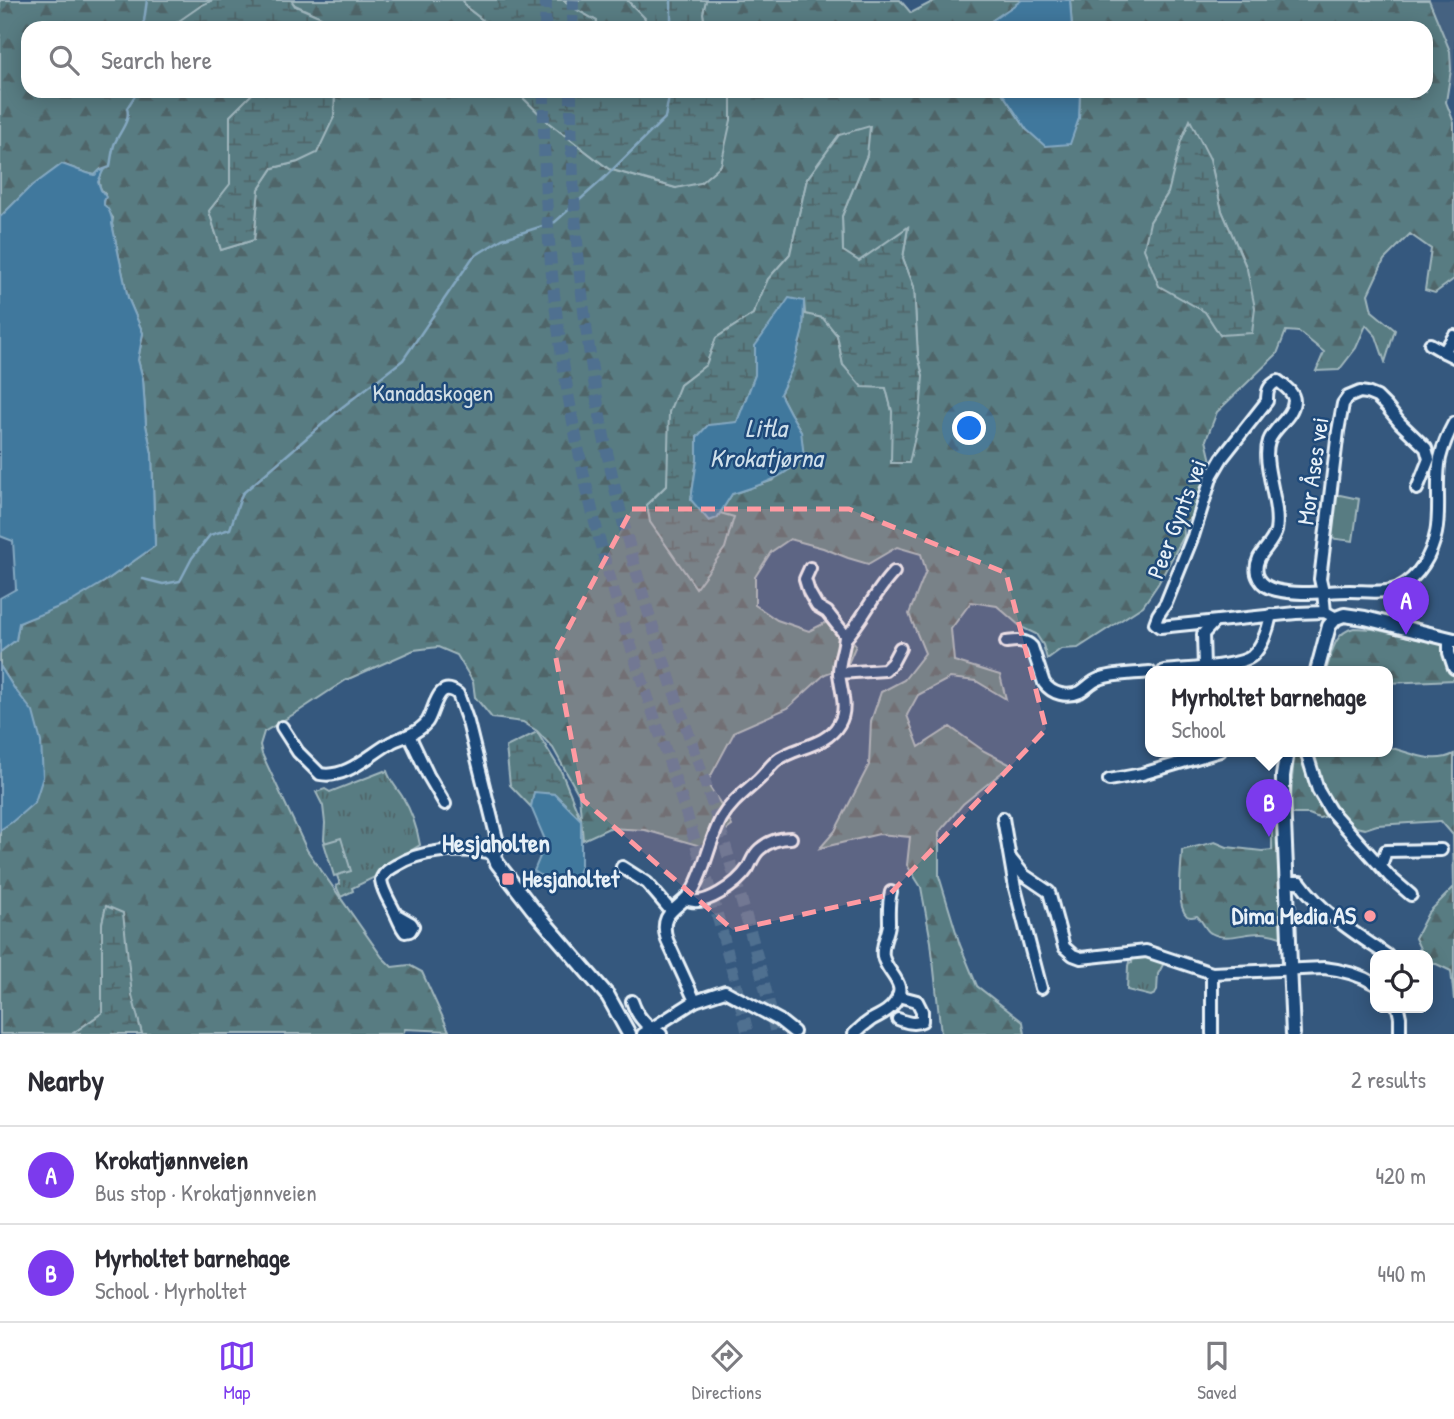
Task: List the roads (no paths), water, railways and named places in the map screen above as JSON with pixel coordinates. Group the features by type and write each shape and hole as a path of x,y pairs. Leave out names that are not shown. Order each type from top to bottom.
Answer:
{"main road":[{"path":"1318,666 1330,615 1354,616 1452,639"},
{"path":"1286,757 1283,798 1293,1034"},
{"path":"497,839 494,856 497,863 608,996 629,1034"}],"street":[{"path":"1430,344 1449,355 1454,336"},
{"name":"Peer Gynts vei","path":"1323,592 1283,592 1262,584 1258,576 1260,558 1274,538 1276,529 1269,441 1291,411 1294,402 1293,394 1278,381 1270,385 1267,401 1222,458 1212,475 1193,536 1155,624 1160,628 1296,612 1330,615"},
{"name":"Mor Åses vei","path":"1330,615 1320,579 1338,431 1343,404 1348,397 1360,392 1377,397 1426,448 1429,459 1417,489"},
{"path":"1323,592 1397,588 1419,572 1436,533 1441,457 1454,424"},
{"path":"695,1001 665,933 666,916 686,899 704,866 710,842 730,806 779,758 817,743 837,727 844,709 839,673 845,635 827,612 817,606 809,592 805,579 810,568"},
{"path":"845,639 884,582 894,572"},
{"path":"1211,666 1241,662 1253,655 1264,638 1270,615"},
{"path":"1204,666 1203,635 1214,622"},
{"path":"1452,639 1449,653 1454,668"},
{"path":"1006,642 1020,641 1029,644 1044,683 1059,694 1074,694 1107,677 1145,673"},
{"path":"839,673 885,670 900,648"},
{"path":"282,727 298,752 320,774 334,774 358,765 393,741 417,731 428,720 439,694 444,690 454,691 458,694 468,722 497,839"},
{"path":"409,736 445,804"},
{"path":"1109,780 1142,774 1200,757"},
{"path":"1308,757 1321,797 1390,877 1411,895"},
{"path":"1000,820 1041,988"},
{"path":"686,899 697,902 718,895 744,873 760,849 774,841 790,838"},
{"path":"1381,866 1386,851 1441,850"},
{"path":"397,915 383,890 381,880 386,872 395,866 431,852 481,851 494,856"},
{"path":"1009,853 1024,875 1049,892 1061,939 1064,947 1073,956 1087,958 1146,951 1212,973 1324,968 1356,974 1370,981"},
{"path":"622,867 647,883 671,911"},
{"path":"1287,883 1300,882 1325,910 1380,950"},
{"path":"854,1034 891,1008 898,996 897,979 883,956 883,942 889,927 888,905 891,892"},
{"path":"1212,973 1212,1034"},
{"path":"632,1001 638,1015 652,1032 695,1001 725,991 779,1020 794,1032"},
{"path":"898,996 917,1001 923,1016 922,1021 917,1023 898,1019"},
{"path":"1399,1013 1400,1034"}],"water":[{"path":"1022,0 1070,0 1072,21 991,21"},
{"path":"1006,98 1080,98 1079,118 1070,144 1045,146 1027,130"},
{"path":"62,164 95,175 100,170 103,171 98,182 106,197 104,205 111,216 128,298 143,333 138,360 143,379 146,425 152,454 155,546 71,602 19,623 16,640 0,652 0,598 16,589 13,541 0,536 0,217 28,189"},
{"name":"Litla Krokatjørna","path":"789,298 804,301 803,330 793,367 780,394 801,431 804,457 779,476 732,494 717,518 709,521 691,500 697,460 697,437 708,425 737,422 755,375 755,346"},
{"path":"0,666 33,712 41,742 43,777 35,802 0,830"},
{"path":"534,792 555,794 581,820 581,865 575,883 560,888 534,871 546,842 531,807"}],"waterway":[{"path":"144,21 147,0"},
{"path":"671,0 671,21"},
{"path":"102,170 110,167 114,145 124,126 127,108 133,98"},
{"path":"143,579 163,584 180,581 192,558 210,535 230,529 242,494 341,408 403,360 473,257 502,239 555,222 665,118 669,98"}],"tunnel":[{"path":"545,21 546,0"},
{"path":"572,21 573,0"},
{"path":"544,98 544,150 551,268 566,385 577,443 614,592 708,884 748,1034"},
{"path":"571,98 579,266 604,439 631,552 731,865 776,1034"}],"place":[{"name":"Krokatjønnveien","path":"1406,635"},
{"name":"Myrholtet barnehage","path":"1269,837"},
{"name":"Hesjaholtet","path":"508,879"},
{"name":"Dima Media AS","path":"1370,916"}],"district":[{"name":"Hesjaholten","path":"496,843"}],"park label":[{"name":"Kanadaskogen","path":"433,393"}]}
